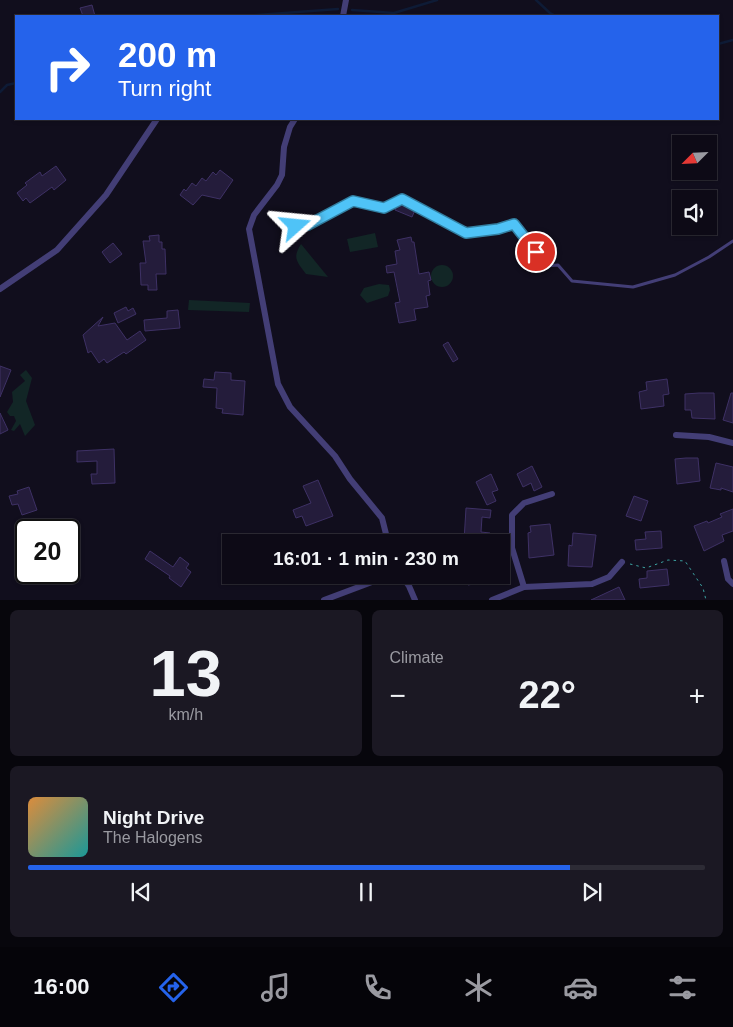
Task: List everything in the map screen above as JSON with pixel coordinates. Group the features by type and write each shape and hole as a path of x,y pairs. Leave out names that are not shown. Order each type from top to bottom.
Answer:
{"street":[{"path":"343,15 346,0"},
{"path":"0,289 57,250 106,194 156,120"},
{"path":"294,120 290,127 284,147 282,175 277,185 254,214 249,229 278,384 290,407 335,456 350,479 382,518 386,534"},
{"path":"676,435 709,437 733,443"},
{"path":"524,587 512,548 512,515 524,503 552,494"},
{"path":"724,561 728,579 733,584"},
{"path":"492,600 524,587 592,584 609,577 622,562"},
{"path":"324,600 367,584"},
{"path":"408,584 415,600"}],"lane":[{"path":"296,226 308,225 353,201 384,208 402,199 466,233 498,229 514,224 546,266 558,265 572,281 633,288 675,275 709,257 733,240"}],"path":[{"path":"622,562 646,568 668,560 685,561 703,588 706,600"}],"green space":[{"path":"375,233 378,247 350,252 347,239"},
{"path":"301,244 328,277 306,274 296,256"},
{"path":"442,265 450,268 453,276 450,284 442,287 434,284 431,276 434,268"},
{"path":"379,284 389,285 388,296 367,303 360,295 364,288"},
{"path":"189,300 250,303 249,312 188,310"},
{"path":"26,370 32,378 26,401 35,425 25,436 20,424 14,431 11,430 16,421 14,416 10,416 7,412 13,402 12,392 25,381 20,375"}],"building":[{"path":"92,5 95,15 83,15 80,8"},
{"path":"56,166 66,180 54,190 52,187 30,203 26,198 23,201 17,193 27,185 25,183 40,172 42,176"},
{"path":"220,170 233,180 220,199 202,195 193,205 180,195 192,183 196,186 202,178 206,181 213,172 216,175"},
{"path":"401,203 415,210 412,217 395,210 397,205"},
{"path":"159,235 162,249 165,249 166,274 156,274 157,290 148,290 148,285 141,285 140,263 146,263 143,241 150,241 149,236"},
{"path":"411,237 412,242 414,242 419,274 429,272 431,280 428,281 430,295 426,296 428,307 414,309 416,320 399,323 395,303 400,302 394,272 387,273 386,266 397,264 395,251 400,250 397,240"},
{"path":"113,243 122,254 110,263 102,252"},
{"path":"126,307 128,311 133,308 136,314 118,323 114,313"},
{"path":"178,310 180,328 145,331 144,320 167,318 167,311"},
{"path":"103,317 98,326 115,323 127,340 140,331 146,340 126,354 124,352 107,363 104,359 99,363 91,351 88,353 83,335"},
{"path":"448,342 458,359 453,362 443,345"},
{"path":"0,366 11,370 0,397"},
{"path":"215,372 231,373 231,380 245,381 243,415 222,413 223,409 216,408 217,388 203,387 204,379 214,380"},
{"path":"667,379 669,394 663,395 664,406 641,409 639,392 647,390 646,382"},
{"path":"714,393 715,419 692,418 691,410 685,410 685,394"},
{"path":"731,393 733,393 733,423 723,420"},
{"path":"0,413 8,430 0,434"},
{"path":"114,449 115,483 92,484 91,474 97,474 97,461 77,462 77,451"},
{"path":"698,458 700,481 677,484 675,459"},
{"path":"716,463 733,467 733,492 721,488 721,490 710,488"},
{"path":"532,466 542,487 534,491 531,483 523,487 517,474"},
{"path":"491,474 498,490 492,492 496,501 487,505 476,482"},
{"path":"318,480 333,516 306,526 302,516 296,518 293,510 311,503 303,486"},
{"path":"29,487 37,510 22,515 18,504 12,505 9,496 18,494 17,491"},
{"path":"634,496 648,501 641,521 626,516"},
{"path":"466,508 491,510 490,518 482,517 481,532 490,534 464,534"},
{"path":"733,509 733,531 722,535 724,541 704,551 694,526 722,517 720,514"},
{"path":"550,524 554,555 529,558 528,533 531,532 530,526"},
{"path":"661,531 662,548 636,550 635,540 646,539 645,532"},
{"path":"573,533 596,535 592,567 568,566 569,545 572,546"},
{"path":"150,551 173,567 180,557 189,564 186,568 191,572 181,587 169,578 170,576 145,559"},
{"path":"667,569 669,585 640,588 639,579 647,578 647,571"},
{"path":"619,587 625,600 591,600"}],"waterway":[{"path":"352,10 394,13 437,0"},
{"path":"536,0 554,15"},
{"path":"258,15 338,9"},
{"path":"719,44 733,40"},
{"path":"0,92 7,85 15,83"}],"route":[{"path":"296,226 308,225 353,201 384,208 402,199 466,233 498,229 514,224 536,252"}]}
